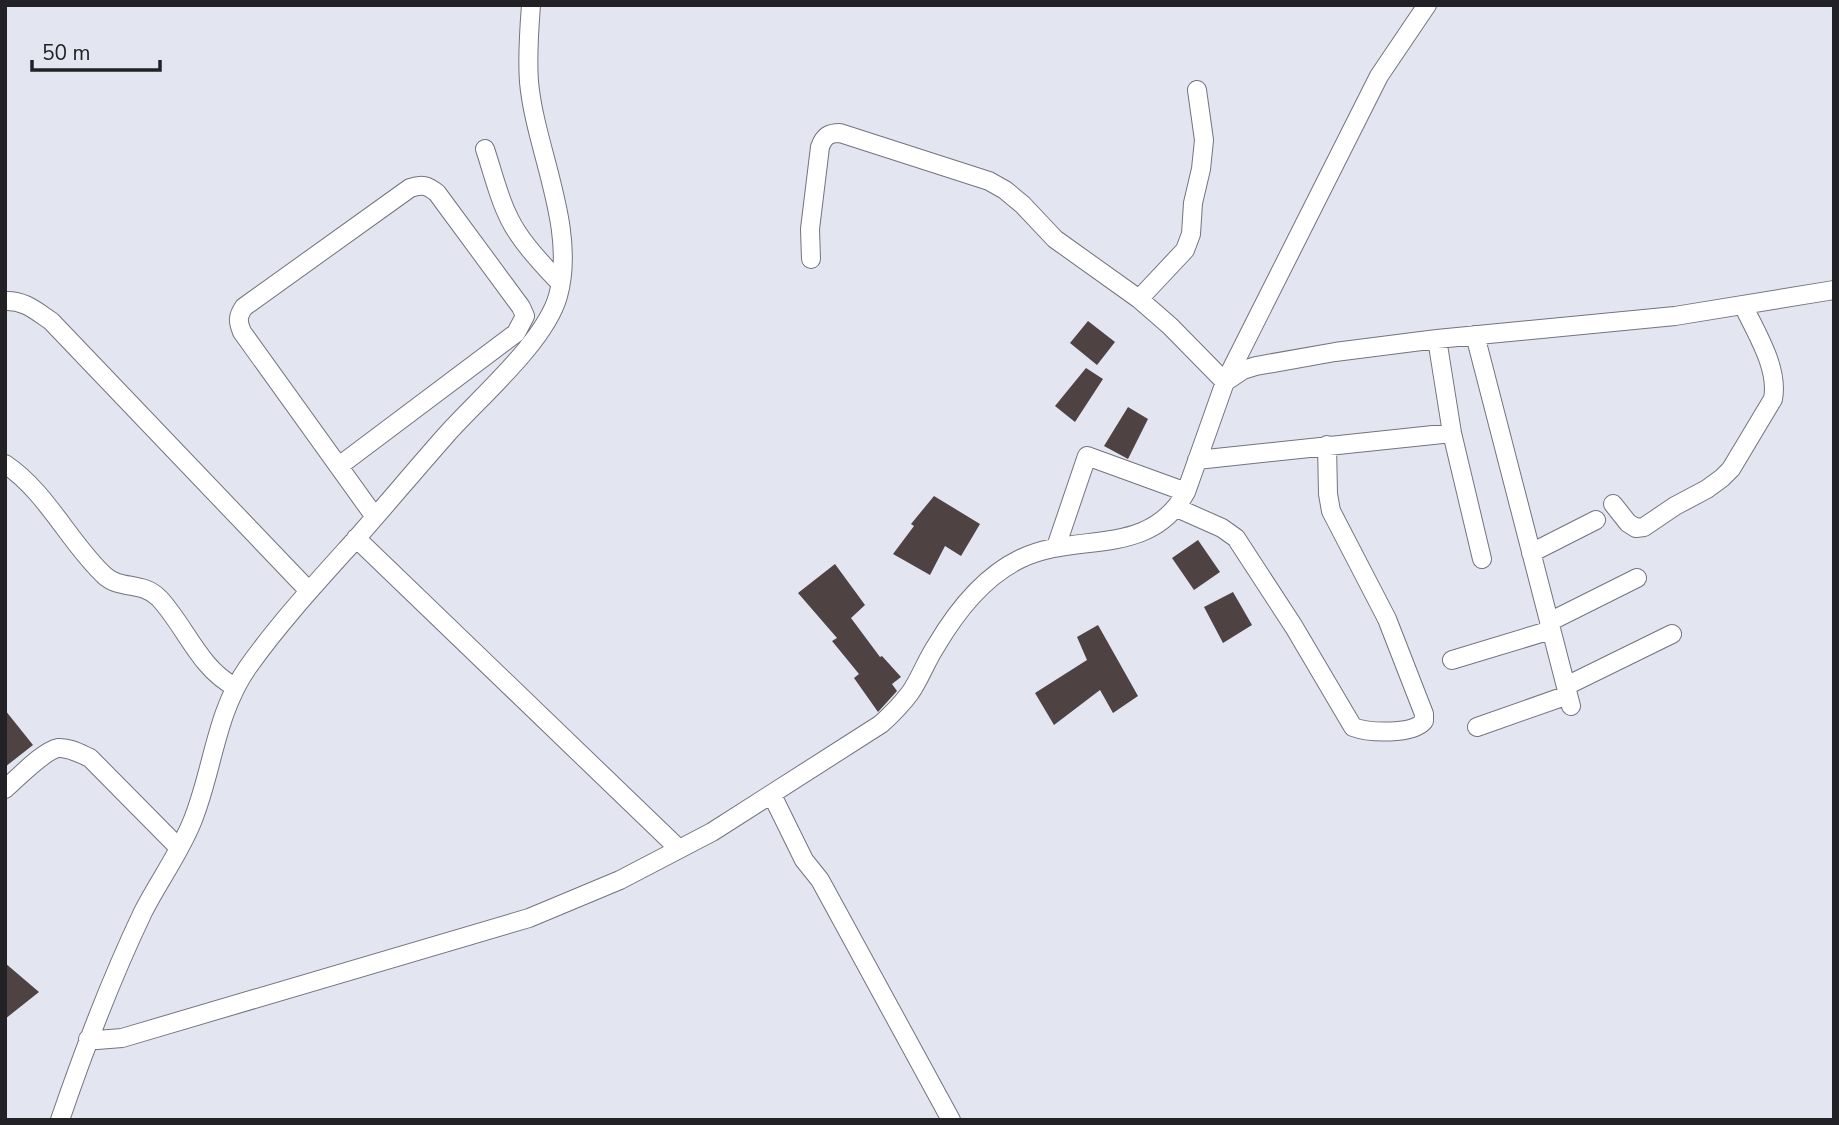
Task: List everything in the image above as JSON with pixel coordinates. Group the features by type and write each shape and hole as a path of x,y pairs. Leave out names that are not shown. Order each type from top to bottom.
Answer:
{"street":[{"path":"60,1120 88,1039 144,911 179,848 199,804 223,713 235,687 250,664 309,592 548,322 560,283 561,239 529,83 531,5"},
{"path":"88,1039 109,1040 145,1032 529,918 620,880 712,832 881,724 911,691 936,646 966,602 983,585 1019,559 1056,547 1110,541 1153,527 1177,508 1186,492 1225,382 1379,76 1427,5"},
{"path":"1139,299 1185,250 1191,234 1193,204 1204,140 1197,90"},
{"path":"811,259 810,229 820,147 823,139 830,133 840,133 989,181 1005,190 1055,239 1139,299 1225,382"},
{"path":"485,149 516,231 529,250 560,283"},
{"path":"339,466 516,333 525,316 437,193 428,186 410,188 244,307 239,315 238,323 242,332 375,517"},
{"path":"1225,382 1243,370 1256,366 1335,352 1437,339 1637,320 1744,306 1834,290"},
{"path":"5,301 30,306 51,321 309,592"},
{"path":"1613,504 1628,523 1636,528 1644,527 1707,489 1731,469 1773,399 1775,388 1768,362 1744,306"},
{"path":"1475,335 1568,696"},
{"path":"1437,339 1452,433 1482,559"},
{"path":"1197,460 1452,433"},
{"path":"1177,508 1222,528 1236,538 1294,627 1353,727 1363,731 1411,730 1419,727 1424,721 1424,714 1399,649 1373,589 1331,511 1327,445"},
{"path":"1056,547 1087,456 1186,492"},
{"path":"5,464 40,496 107,578 151,591 172,615 210,670 222,681 235,687"},
{"path":"1531,553 1596,520"},
{"path":"356,538 679,849"},
{"path":"1452,660 1550,626 1637,578"},
{"path":"1477,727 1568,696 1672,634"},
{"path":"5,789 49,752 59,748 71,750 90,758 179,848"},
{"path":"772,795 804,860 820,880 951,1120"}],"building":[{"path":"1088,321 1115,342 1097,365 1070,343"},
{"path":"1086,368 1103,379 1075,422 1055,406"},
{"path":"1128,407 1148,419 1128,459 1104,446"},
{"path":"934,496 980,524 961,556 945,546 930,575 893,554 914,526 911,524"},
{"path":"1198,540 1220,572 1194,590 1172,558"},
{"path":"835,564 865,605 851,618 880,657 882,656 901,677 892,684 897,691 878,712 854,678 859,674 832,641 837,638 798,593"},
{"path":"1233,592 1252,625 1223,643 1204,607"},
{"path":"1098,625 1138,696 1113,713 1100,690 1054,725 1035,693 1087,660 1077,637"},
{"path":"5,710 33,745 5,767"},
{"path":"5,963 39,992 5,1019"}]}
